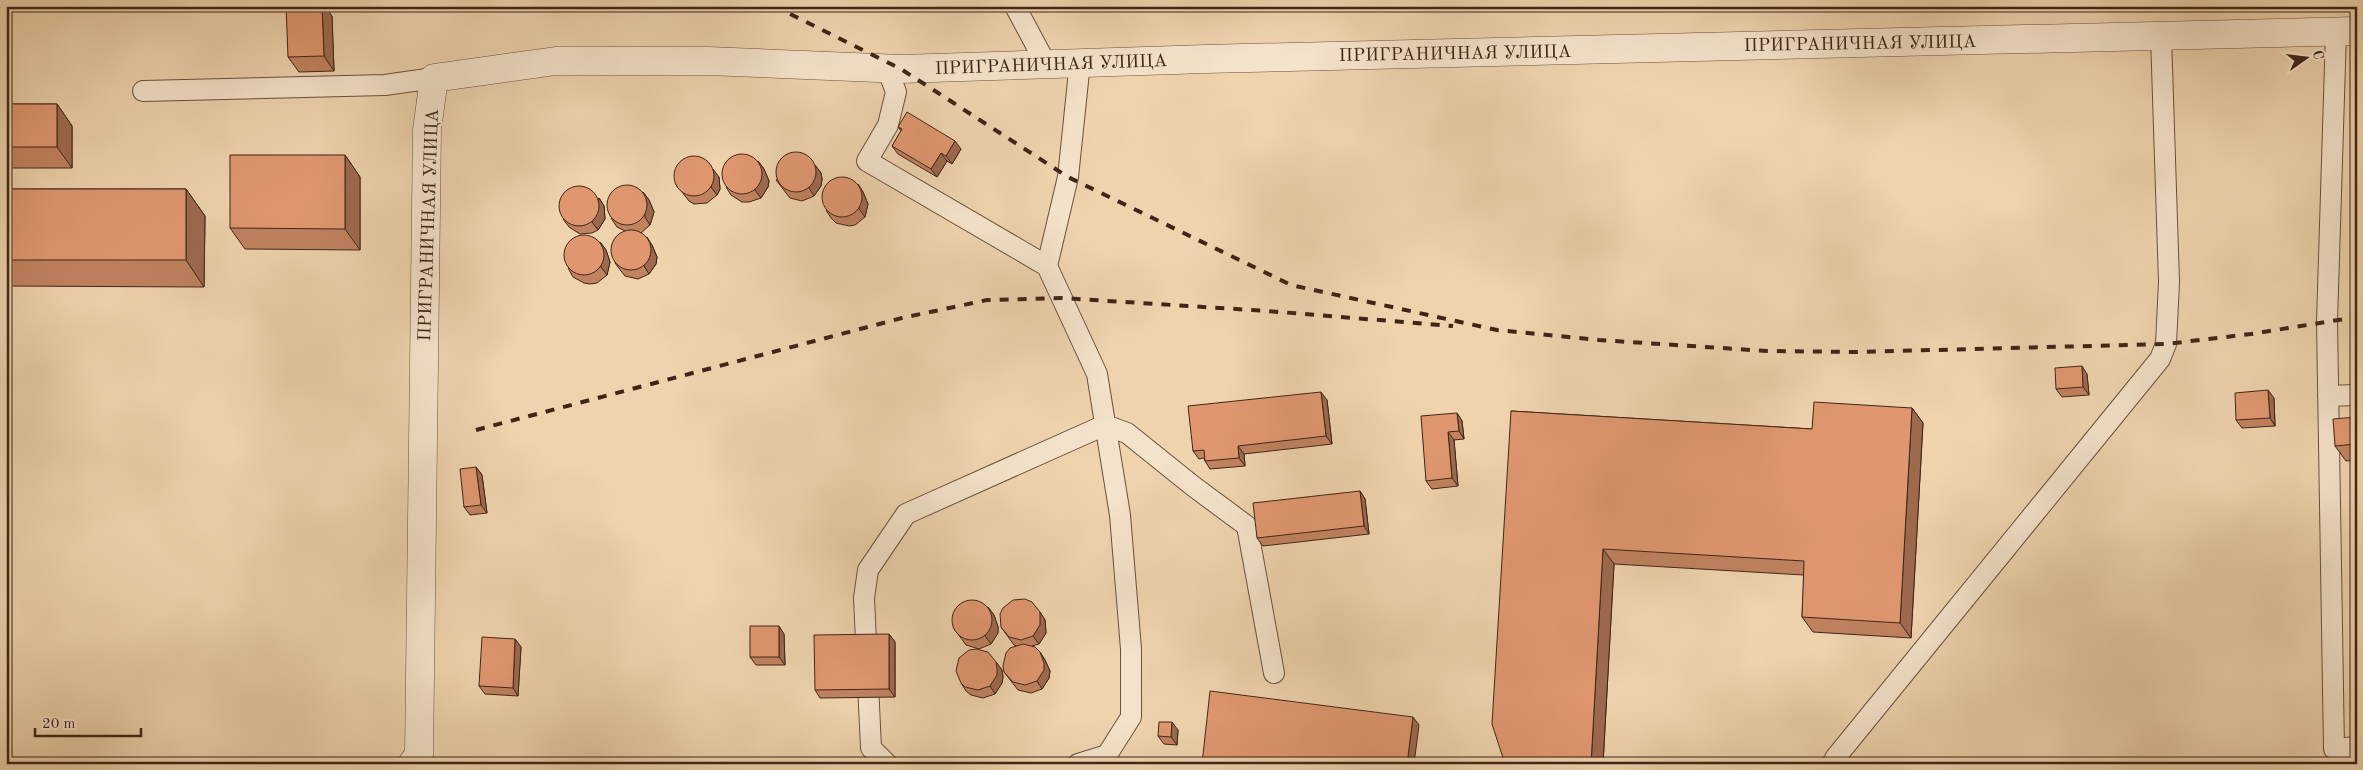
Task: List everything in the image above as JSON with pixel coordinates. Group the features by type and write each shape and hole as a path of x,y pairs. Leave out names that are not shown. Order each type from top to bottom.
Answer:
{"street":[{"name":"ПРИГРАНИЧНАЯ УЛИЦА","path":"412,764 419,755 427,130 434,78 556,61 708,61 888,68 2346,32"}],"lane":[{"path":"1016,6 1046,64"},
{"path":"2346,32 2327,322 2328,396 2334,749 2357,747"},
{"path":"1832,764 1848,741 2160,359 2166,344 2168,282 2161,36"},
{"path":"1047,266 1068,177 1080,62"},
{"path":"888,68 896,92 888,125 867,160 1047,266 1097,374 1120,515 1131,649 1131,717 1110,760 1078,764"},
{"path":"143,91 385,85 434,78"},
{"path":"2328,396 2357,395"},
{"path":"887,764 871,748 864,598 868,570 906,514 1104,425 1127,432 1193,486 1247,526 1274,673"}],"building":[{"path":"286,6 322,6 324,56 288,57"},
{"path":"6,104 57,104 57,147 6,147"},
{"path":"907,112 955,141 946,156 941,153 931,169 892,146 902,129 898,127"},
{"path":"800,152 807,155 813,161 816,172 815,180 807,189 800,192 792,192 785,189 777,180 776,168 779,161 788,153"},
{"path":"746,154 753,157 759,163 762,174 761,182 753,191 746,194 738,194 731,191 723,182 722,170 725,163 734,155"},
{"path":"230,155 345,155 345,229 230,228"},
{"path":"698,156 705,159 711,165 714,176 713,184 705,193 698,196 690,196 683,193 675,184 674,172 677,165 686,157"},
{"path":"846,177 853,180 859,186 862,197 861,205 853,214 846,217 838,217 831,214 823,205 822,193 825,186 834,178"},
{"path":"631,185 638,188 644,194 647,205 646,213 638,222 631,225 623,225 616,222 608,213 607,201 610,194 619,186"},
{"path":"583,186 590,189 596,195 599,206 598,214 590,223 583,226 575,226 568,223 560,214 559,202 562,195 571,187"},
{"path":"6,189 186,189 186,260 6,260"},
{"path":"635,230 642,233 648,239 651,250 650,258 642,267 635,270 627,270 620,267 612,258 611,246 614,239 623,231"},
{"path":"588,235 595,238 601,244 604,255 603,263 595,272 588,275 580,275 573,272 565,263 564,251 567,244 576,236"},
{"path":"2082,366 2083,387 2056,389 2055,368"},
{"path":"2268,390 2270,418 2236,420 2235,393"},
{"path":"1321,392 1326,436 1238,446 1239,458 1205,461 1204,450 1193,451 1188,406"},
{"path":"1814,402 1912,408 1900,623 1802,617 1804,561 1603,549 1591,764 1505,764 1492,724 1511,411 1812,429"},
{"path":"1457,413 1459,431 1448,432 1452,478 1426,481 1421,416"},
{"path":"2357,417 2357,444 2335,446 2333,419"},
{"path":"476,467 481,505 464,507 460,469"},
{"path":"1360,491 1364,526 1257,538 1253,503"},
{"path":"1025,599 1032,602 1040,612 1040,625 1033,636 1021,640 1009,637 1001,627 1000,614 1003,608 1013,600"},
{"path":"976,600 983,603 989,609 992,620 991,628 983,637 976,640 968,640 961,637 953,628 952,616 955,609 964,601"},
{"path":"750,626 779,626 779,657 750,657"},
{"path":"889,634 889,689 815,690 814,635"},
{"path":"482,637 515,639 513,688 479,686"},
{"path":"1023,644 1035,647 1040,652 1044,663 1044,670 1037,681 1025,685 1013,682 1004,672 1003,666 1006,653 1010,648"},
{"path":"976,649 988,652 996,662 997,669 997,675 990,686 978,690 965,687 961,683 956,671 959,658 969,650"},
{"path":"1210,691 1413,717 1407,764 1202,764"},
{"path":"1159,722 1172,722 1171,737 1158,736"}],"railway":[{"path":"774,6 901,69 1068,177 1291,285 1497,330 1599,340 1767,351 1857,352 2166,344 2251,334 2357,317"},
{"path":"476,430 902,318 987,300 1062,298 1267,311 1453,326"}]}
